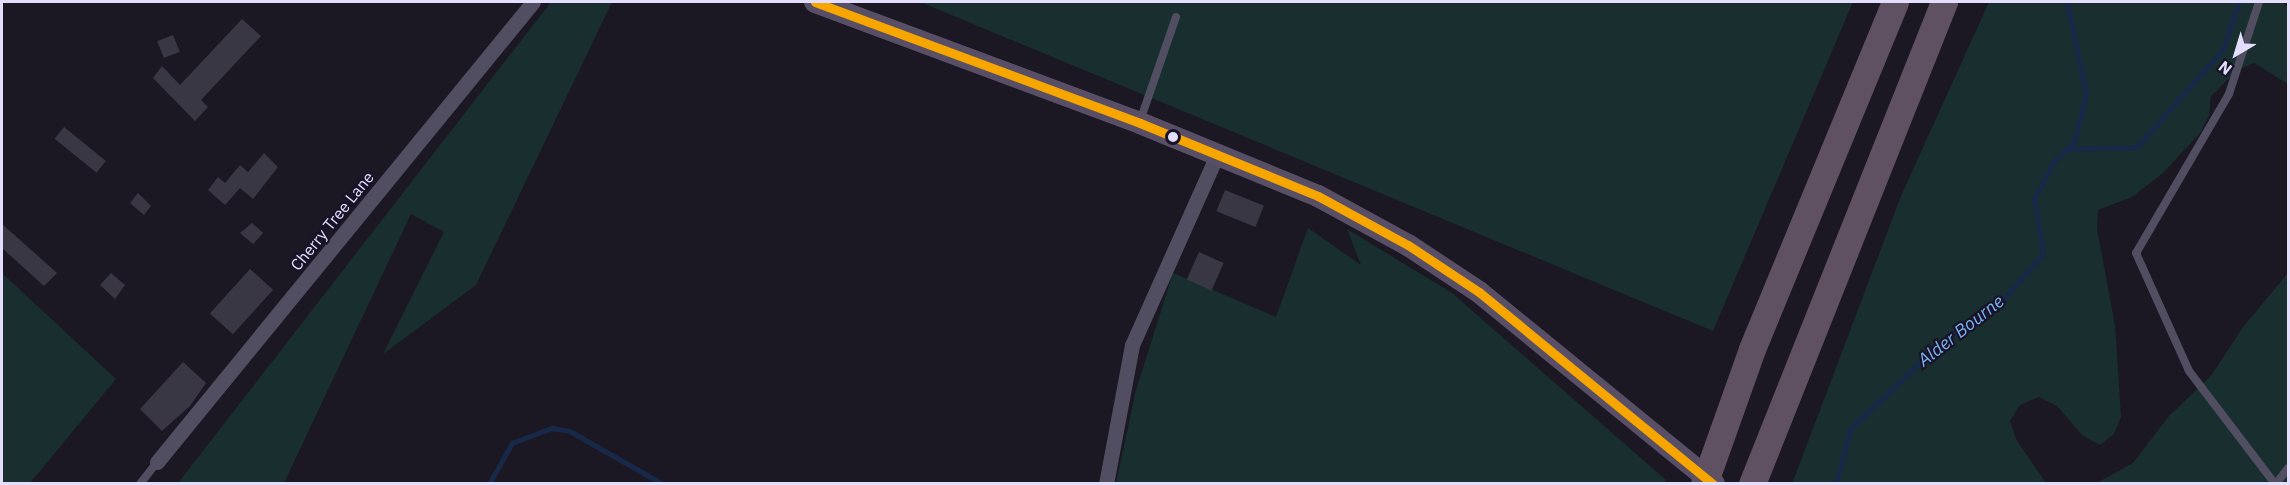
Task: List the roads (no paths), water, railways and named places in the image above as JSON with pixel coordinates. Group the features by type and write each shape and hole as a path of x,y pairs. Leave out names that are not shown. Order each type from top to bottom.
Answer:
{"highway":[{"path":"1704,483 1752,348 1895,2"},
{"path":"1752,483 1944,2"}],"main road":[{"path":"815,2 1218,153 1318,196 1408,245 1479,292 1714,483"}],"street":[{"name":"Cherry Tree Lane","path":"157,462 533,2"},
{"path":"1106,483 1132,345 1218,153"}],"lane":[{"path":"2259,2 2229,94 2136,253 2189,371 2276,483 2289,468"},
{"path":"1140,123 1176,17"},
{"path":"140,483 157,462"}],"waterway":[{"name":"Alder Bourne","path":"1836,484 1850,429 1943,341 1994,310 2043,254 2034,198 2054,162 2075,140 2086,94 2067,2"},
{"path":"2066,149 2137,147 2223,49 2239,2"},
{"name":"Alder Bourne","path":"489,484 512,443 552,428 570,431 663,484"}]}
